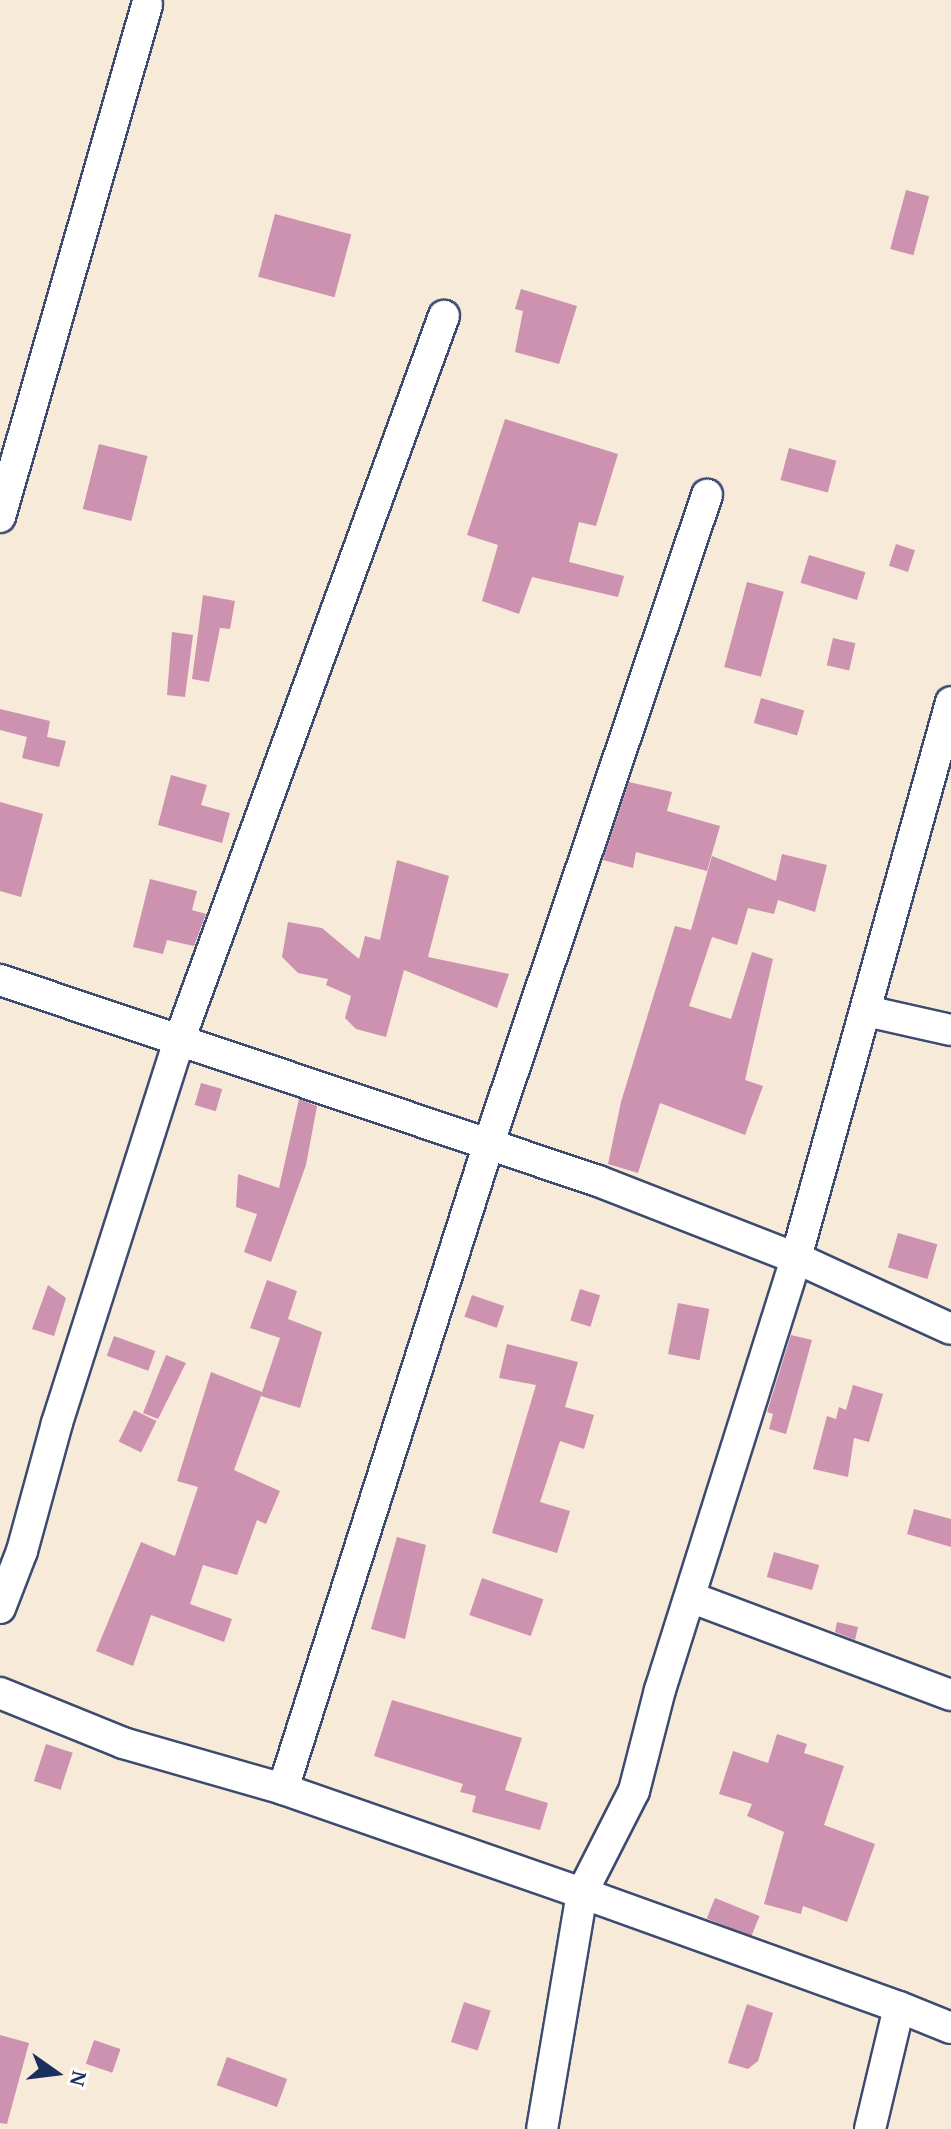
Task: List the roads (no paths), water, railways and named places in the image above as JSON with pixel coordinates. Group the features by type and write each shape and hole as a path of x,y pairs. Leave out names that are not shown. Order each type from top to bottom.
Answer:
{"street":[{"path":"0,517 147,5"},
{"path":"0,1608 22,1551 57,1423 180,1038 444,316"},
{"path":"283,1789 489,1143 707,495"},
{"path":"542,2129 582,1893 634,1791 690,1597 796,1258 951,702"},
{"path":"0,980 489,1143 796,1258 951,1329"},
{"path":"866,1011 951,1030"},
{"path":"690,1597 951,1695"},
{"path":"0,1693 123,1743 283,1789 582,1893 951,2028"},
{"path":"870,2129 899,2007"}]}
